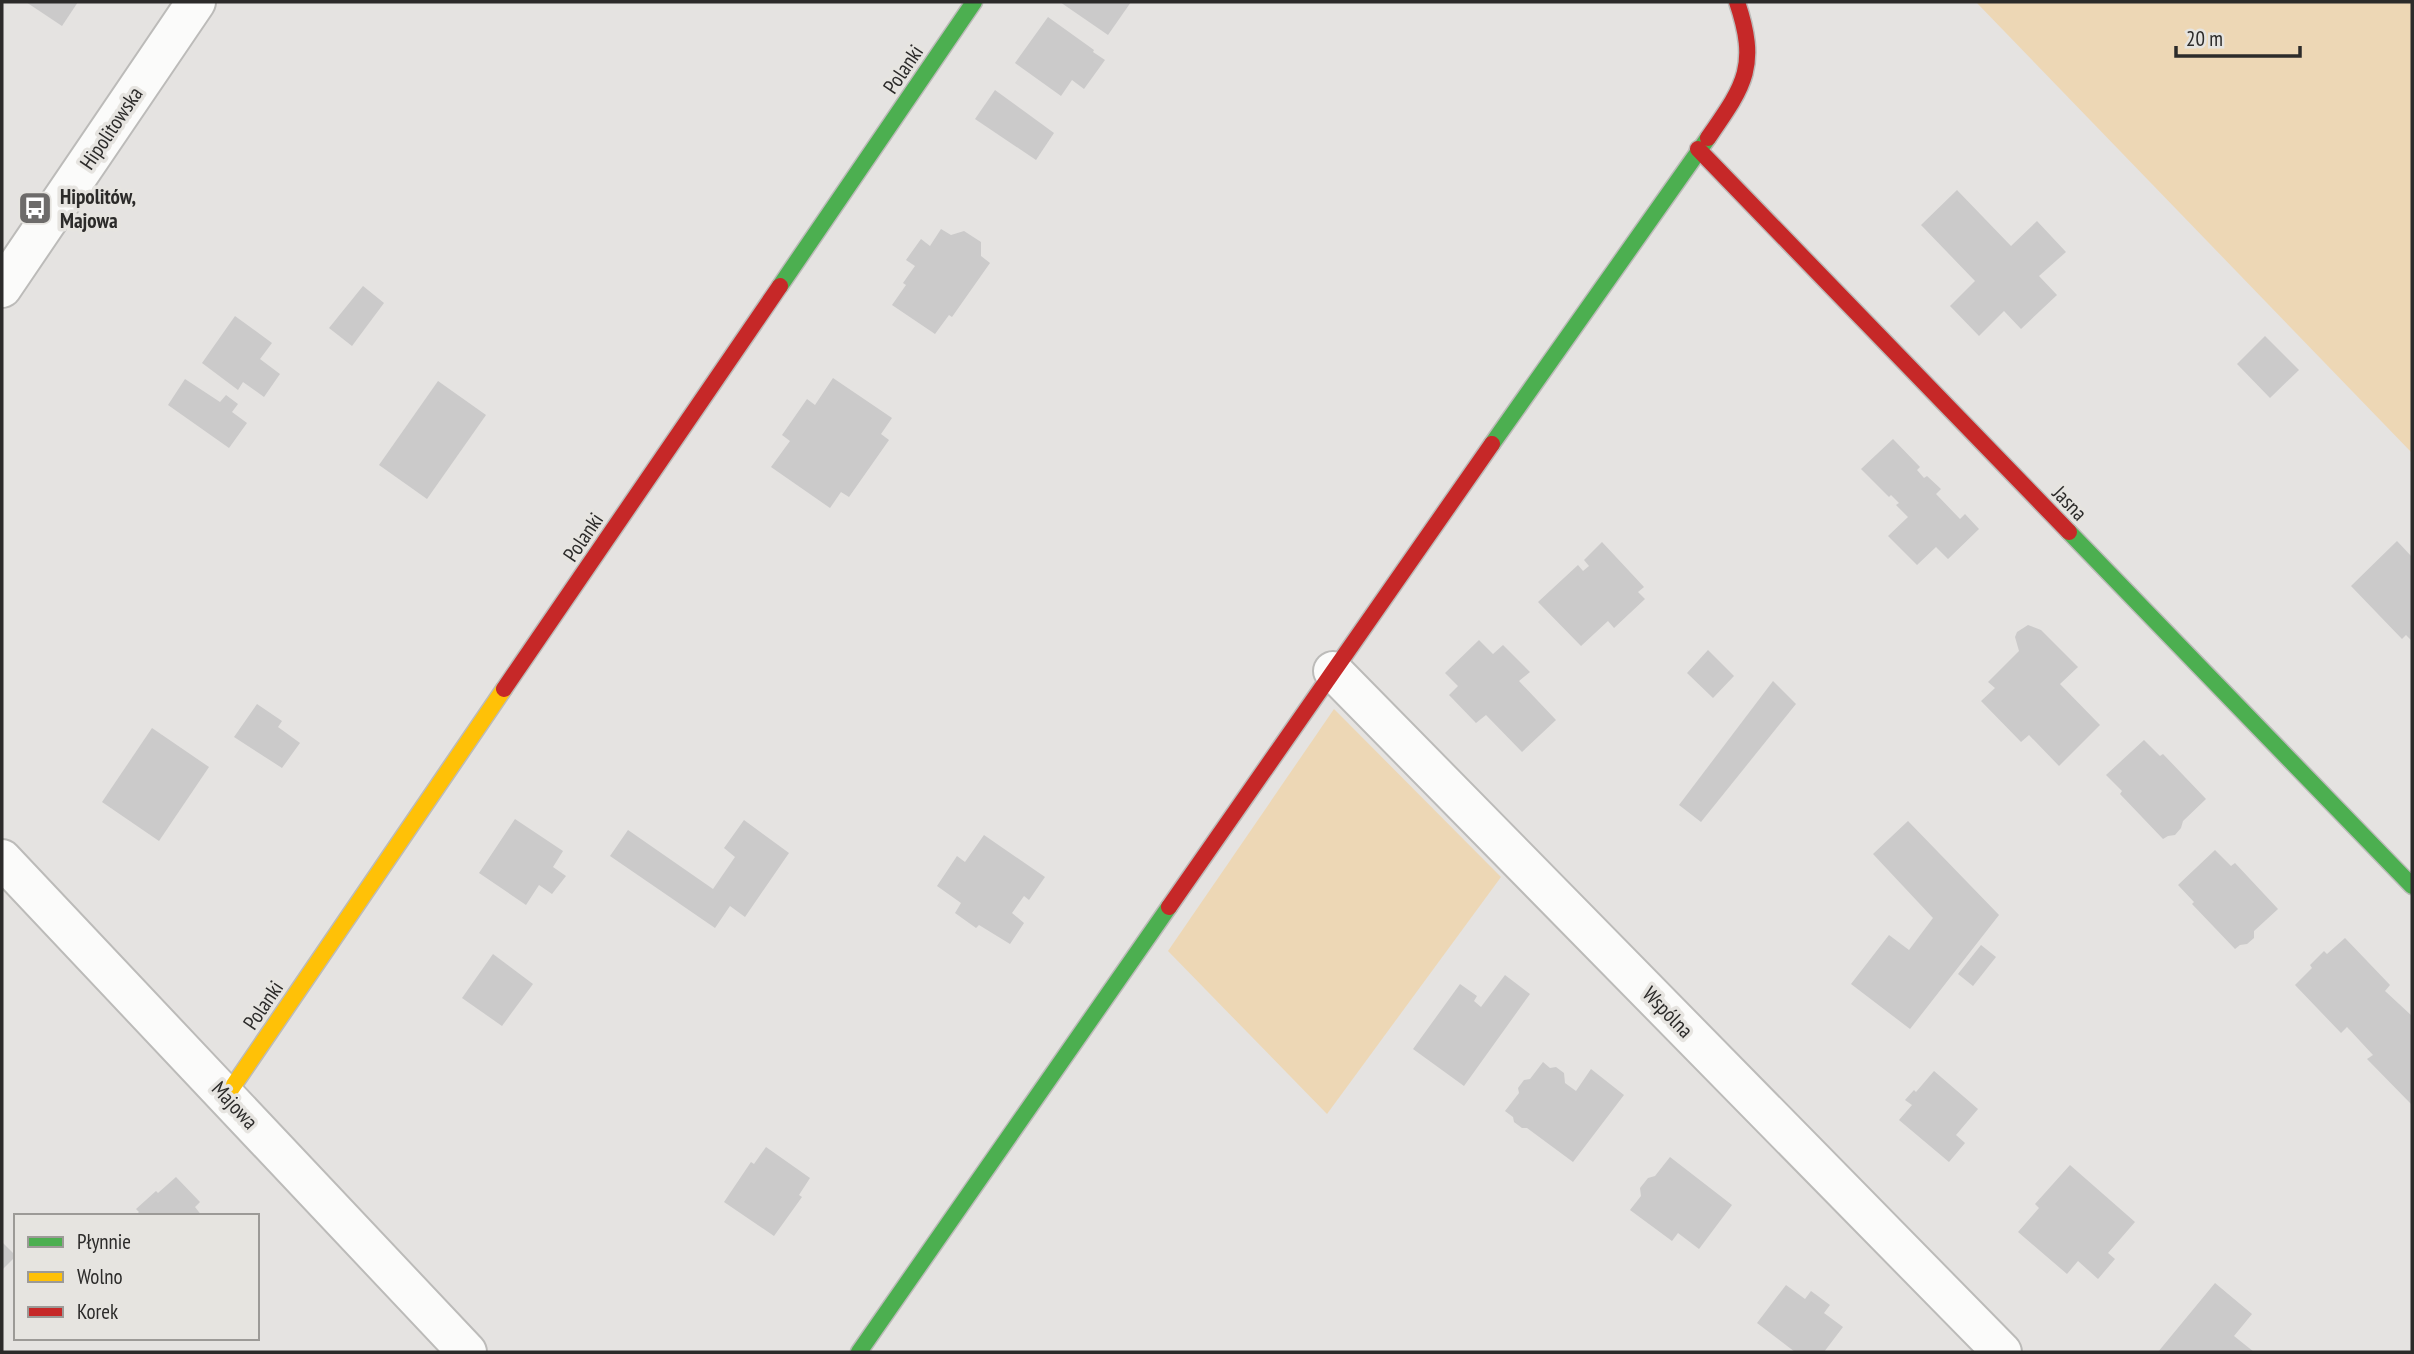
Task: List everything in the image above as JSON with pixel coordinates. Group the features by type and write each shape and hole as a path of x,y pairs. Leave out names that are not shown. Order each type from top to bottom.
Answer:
{"street":[{"name":"Hipolitowska","path":"2,288 196,2"},
{"name":"Polanki","path":"227,1096 974,2"},
{"path":"859,1352 1745,84 1749,54 1744,22 1737,2"},
{"name":"Jasna","path":"1698,149 2412,886"},
{"name":"Wspólna","path":"1333,671 2002,1352"},
{"name":"Majowa","path":"2,859 467,1352"}],"shaded area":[{"path":"1976,2 2412,2 2412,453"},
{"path":"1334,709 1501,877 1327,1114 1168,951"}],"building":[{"path":"26,2 78,2 62,26"},
{"path":"1060,2 1131,2 1108,35"},
{"path":"1048,17 1105,60 1084,89 1072,80 1061,96 1015,63"},
{"path":"995,90 1054,133 1036,160 975,119"},
{"path":"1957,190 2011,246 2037,221 2066,252 2039,276 2057,295 2021,329 2004,311 1979,336 1950,306 1975,281 1921,225"},
{"path":"941,229 951,235 964,231 981,242 981,256 990,263 952,317 949,315 935,334 892,305 915,266 906,260 921,239 930,246"},
{"path":"363,286 384,303 352,346 329,328"},
{"path":"235,316 272,343 260,359 280,374 264,397 243,382 238,390 202,363"},
{"path":"2265,336 2299,370 2270,398 2237,364"},
{"path":"833,378 892,418 881,434 889,440 849,497 841,492 830,508 771,467 790,441 782,435 807,399 815,405"},
{"path":"185,379 220,402 226,395 238,404 232,412 247,423 229,448 168,405"},
{"path":"438,381 486,415 427,499 379,465"},
{"path":"1893,439 1920,467 1917,470 1924,478 1927,476 1941,489 1936,494 1960,519 1965,514 1979,529 1948,559 1936,547 1917,565 1888,536 1908,517 1896,505 1899,503 1891,495 1889,497 1861,469"},
{"path":"2397,541 2412,557 2412,641 2406,635 2402,639 2351,586"},
{"path":"1602,542 1644,587 1638,592 1645,599 1614,628 1608,621 1581,646 1538,602 1578,565 1583,571 1589,566 1584,560"},
{"path":"2028,625 2041,630 2078,667 2060,684 2100,725 2059,766 2029,735 2021,742 1981,701 1995,688 1988,682 2019,651 2015,637 2017,632"},
{"path":"1479,640 1493,654 1503,645 1530,672 1519,681 1556,720 1522,752 1486,715 1476,723 1449,695 1458,686 1445,673"},
{"path":"1708,650 1734,676 1713,698 1687,673"},
{"path":"1773,681 1796,704 1701,822 1679,805"},
{"path":"257,704 282,721 278,727 300,743 282,768 234,737"},
{"path":"152,728 209,767 159,841 102,802"},
{"path":"2144,740 2160,756 2163,754 2206,799 2183,821 2175,835 2163,839 2120,794 2122,791 2106,775"},
{"path":"515,819 563,851 553,867 566,876 552,894 539,885 526,905 479,873"},
{"path":"744,820 789,853 745,917 730,906 715,928 610,856 628,830 713,889 735,857 724,848"},
{"path":"1908,821 1999,915 1910,1029 1851,984 1889,935 1909,950 1933,918 1873,854"},
{"path":"984,835 1045,877 1029,900 1024,896 1012,913 1024,923 1010,944 979,925 976,928 955,913 961,903 937,886 957,856 965,862"},
{"path":"2215,850 2231,866 2235,863 2278,909 2254,931 2254,938 2235,949 2192,904 2194,902 2178,885"},
{"path":"2345,938 2390,985 2385,991 2412,1016 2412,1105 2367,1059 2373,1055 2347,1027 2341,1033 2295,985 2324,951 2327,954"},
{"path":"1981,945 1996,957 1973,986 1958,974"},
{"path":"493,954 533,984 502,1026 462,998"},
{"path":"1505,975 1530,994 1464,1086 1413,1049 1460,984 1477,996 1474,1001 1481,1007"},
{"path":"1543,1062 1564,1073 1565,1083 1576,1091 1591,1069 1624,1095 1573,1162 1527,1128 1514,1122 1513,1117 1505,1111 1519,1093 1518,1088 1524,1080 1530,1079"},
{"path":"1934,1071 1978,1109 1956,1135 1965,1143 1949,1162 1899,1120 1912,1105 1905,1100 1914,1090 1916,1092"},
{"path":"766,1147 810,1178 799,1195 802,1197 774,1236 724,1202 751,1162 754,1164"},
{"path":"1670,1157 1732,1205 1699,1249 1678,1233 1672,1241 1630,1210 1641,1196 1640,1188 1648,1178 1655,1176"},
{"path":"2070,1165 2135,1222 2108,1253 2115,1259 2098,1279 2078,1261 2067,1274 2018,1232 2039,1208 2035,1204"},
{"path":"176,1177 200,1202 195,1207 200,1214 137,1214 139,1212 136,1209 156,1191 158,1193"},
{"path":"2,1242 14,1254 14,1258 2,1270"},
{"path":"2215,1283 2252,1314 2234,1336 2254,1352 2158,1352"},
{"path":"1786,1285 1805,1299 1811,1291 1830,1305 1824,1313 1843,1327 1824,1352 1795,1352 1757,1323"}],"traffic: fast":[{"path":"780,286 974,2"},
{"path":"1492,444 1708,138"},
{"path":"2069,532 2412,886"},
{"path":"859,1352 1169,907"}],"traffic: slow":[{"path":"227,1095 504,689"}],"traffic: jam":[{"path":"1708,138 1731,104 1744,75 1747,43 1737,2"},
{"path":"1698,149 2069,532"},
{"path":"504,689 780,286"},
{"path":"1169,907 1492,444"}],"place":[{"name":"Hipolitów, Majowa","path":"35,208"}]}
